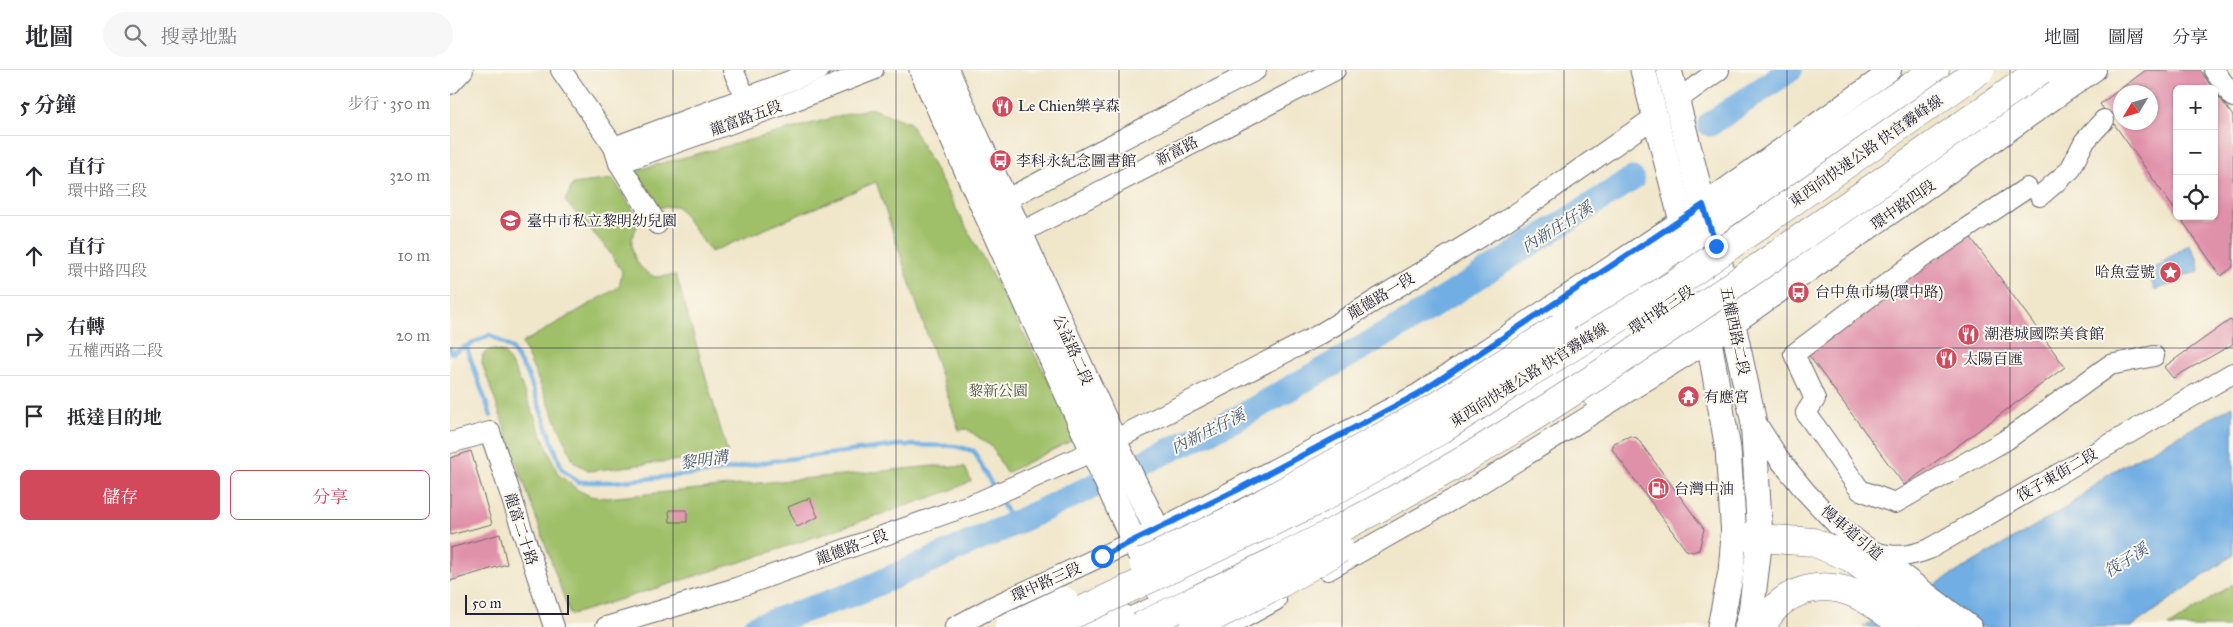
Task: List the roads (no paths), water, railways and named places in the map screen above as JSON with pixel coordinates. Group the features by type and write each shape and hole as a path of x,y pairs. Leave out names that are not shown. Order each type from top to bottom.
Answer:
{"highway":[{"path":"1009,627 1243,514 1435,407 1560,327 1684,230 1710,225 1935,70"},
{"name":"東西向快速公路 快官霧峰線","path":"1046,627 1315,502 1439,431 1510,385 1680,281 1980,70"},
{"path":"1138,627 1326,538 1455,465 1695,310 2041,70"},
{"path":"1194,627 1281,583 1401,516 1595,394 1708,332 1839,230 2071,70"},
{"path":"1747,537 1813,542 1851,558 1887,587 1944,627"},
{"path":"1762,627 1769,614 1788,597 1820,586 1850,592 1887,587"},
{"path":"1887,587 1904,627"}],"main road":[{"name":"公益路二段","path":"922,70 1108,456 1154,523 1205,627"},
{"name":"公益路二段","path":"946,70 1020,233 1108,456 1131,535 1177,627"},
{"name":"五權西路二段","path":"1643,70 1700,290 1728,449 1747,537 1731,572 1720,627"},
{"name":"五權西路二段","path":"1669,70 1732,315 1753,418 1747,537 1751,613 1747,627"}],"street":[{"path":"450,84 463,70"},
{"path":"561,70 617,155 657,224"},
{"path":"733,70 746,99"},
{"name":"龍富路五段","path":"617,155 746,99 819,70"},
{"name":"龍富路五段","path":"617,155 788,103 873,70"},
{"path":"1005,200 1256,70"},
{"name":"新富路","path":"1020,233 1334,70"},
{"path":"1677,100 1719,70"},
{"path":"1710,225 1891,70"},
{"path":"1710,225 1965,70"},
{"path":"1723,280 2021,70"},
{"name":"環中路四段","path":"1732,315 2096,70"},
{"path":"2214,70 2233,97"},
{"name":"龍德路一段","path":"1108,456 1317,336 1504,222 1655,118"},
{"path":"2104,120 2084,142 2070,170 1913,264 1794,354 1816,399 1806,413 1860,490 1895,503 2006,440 2110,365 2154,356"},
{"name":"環中路三段","path":"1700,290 1710,225"},
{"name":"環中路三段","path":"955,627 1154,523 1418,394 1684,230"},
{"name":"環中路三段","path":"1087,627 1162,597 1326,524 1451,455 1700,290 1723,280"},
{"path":"1228,627 1472,488 1708,332"},
{"name":"筏子東街二段","path":"1874,552 1899,557 1913,556 1929,549 2233,373"},
{"name":"慢車道引道","path":"1753,418 1780,460 1805,491 1836,524 1874,552 1887,587 1972,627"},
{"name":"龍富二十路","path":"450,443 490,432 554,627"},
{"name":"龍德路二段","path":"606,627 736,588 1108,456"},
{"name":"環中路三段","path":"1109,627 1162,597"}],"water":[{"path":"2189,244 2198,260 2199,272 2182,276 2183,281 2154,290 2149,272"},
{"name":"筏子溪","path":"2233,406 2233,555 2131,627 1863,627 2067,507 2108,474"}],"waterway":[{"name":"內新庄仔溪","path":"1710,124 1790,70"},
{"name":"內新庄仔溪","path":"755,627 856,593 1002,529 1236,419 1414,318 1632,179"},
{"name":"黎明溝","path":"450,348 452,353 490,335 511,348 528,375 562,469 578,482 613,482 715,472 772,461 900,445 955,446 974,451 994,489"},
{"path":"466,346 491,416"},
{"name":"黎明溝","path":"999,498 1013,523"}],"place":[{"name":"Le Chien樂享森","path":"1002,106"},
{"name":"李科永紀念圖書館","path":"1000,161"},
{"name":"臺中市私立黎明幼兒園","path":"511,221"},
{"name":"哈魚壹號","path":"2171,272"},
{"name":"台中魚市場(環中路)","path":"1799,292"},
{"name":"潮港城國際美食館","path":"1968,334"},
{"name":"太陽百匯","path":"1947,359"},
{"name":"有應宮","path":"1688,397"},
{"name":"台灣中油","path":"1658,489"}],"park label":[{"name":"黎新公園","path":"998,391"}]}
